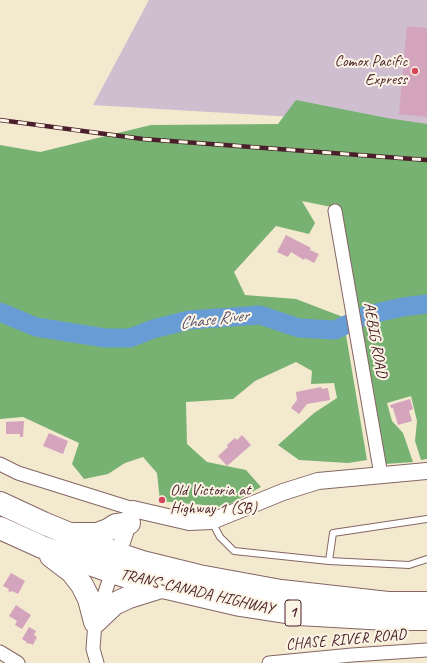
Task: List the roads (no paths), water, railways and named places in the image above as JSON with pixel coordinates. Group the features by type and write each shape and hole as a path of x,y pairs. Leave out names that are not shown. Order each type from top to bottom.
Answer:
{"highway":[{"name":"TRANS-CANADA HIGHWAY","path":"0,503 43,524 70,534 115,563 161,587 240,605 298,614 387,619 427,619"},
{"path":"70,534 97,534 108,530 131,516"},
{"name":"TRANS-CANADA HIGHWAY","path":"0,528 42,548 115,563 142,562 199,576 281,591 388,603 427,603"},
{"path":"42,548 72,572 82,585 89,599 94,622 114,604 129,597 161,587"}],"street":[{"name":"AEBIG ROAD","path":"335,212 381,475"},
{"path":"0,464 18,473 131,516 189,522 212,521 283,492 318,481 427,471"},
{"path":"97,663 93,649 94,622 131,516"},
{"name":"CHASE RIVER ROAD","path":"269,663 353,659 427,650"},
{"path":"0,652 18,663"}],"lane":[{"path":"329,561 333,533 427,519"},
{"path":"212,521 220,537 234,551 329,561 410,565 427,558"}],"waterway":[{"name":"Chase River","path":"0,312 36,327 105,338 130,338 153,329 189,320 260,315 299,328 335,330 367,315 403,307 427,304"}],"railway":[{"path":"0,120 143,139 427,160"}],"place":[{"name":"Comox Pacific Express","path":"415,71"},
{"name":"Old Victoria at Highway 1 (SB)","path":"162,500"}]}
